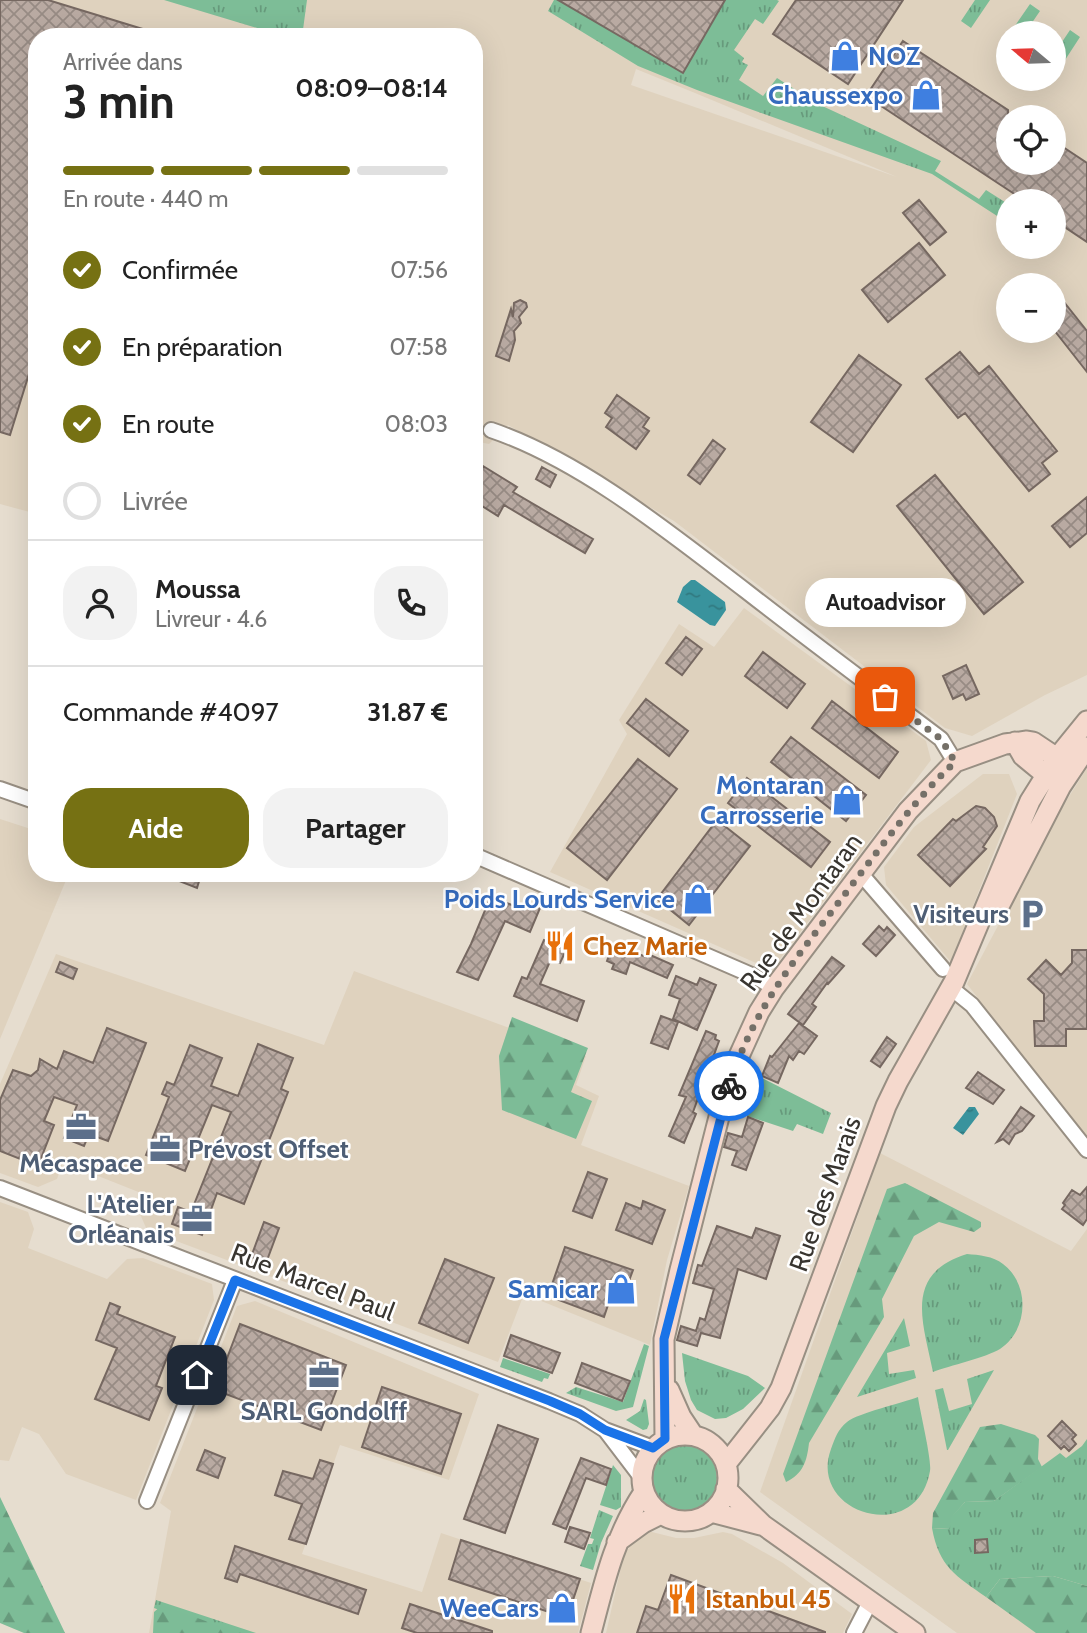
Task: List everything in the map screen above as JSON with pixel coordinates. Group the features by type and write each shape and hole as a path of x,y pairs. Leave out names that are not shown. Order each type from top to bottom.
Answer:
{"street":[{"path":"491,430 517,439 572,469 617,496 685,544 941,739 955,762"},
{"path":"1015,741 1023,756 1046,775 1087,721"},
{"path":"1015,741 1033,742 1057,758"},
{"name":"Rue de Montaran","path":"592,1633 616,1543 642,1484 645,1461 659,1443 665,1380 664,1339 721,1109 744,1045 774,988 908,811 955,762 1015,741"},
{"name":"Rue des Marais","path":"949,980 983,936 1046,813 1087,747"},
{"name":"Rue des Marais","path":"726,1464 770,1408 791,1364 877,1125 949,980 1030,801 1046,775"},
{"path":"0,789 28,799"},
{"path":"483,859 756,977 774,988"},
{"path":"860,874 972,1005 1087,1150"},
{"name":"Rue Marcel Paul","path":"0,1188 550,1401 580,1414 605,1430 659,1443"},
{"path":"147,1502 235,1280"},
{"name":"Rue de Montaran","path":"665,1380 681,1417 722,1456 726,1464"},
{"path":"659,1443 678,1435 701,1438 753,1428"},
{"name":"Rue Marcel Paul","path":"605,1430 642,1484"},
{"path":"642,1484 650,1504 661,1514 681,1521 702,1517 718,1506 726,1489 726,1464"},
{"path":"726,1489 762,1525 915,1633"},
{"path":"711,1512 762,1525"},
{"path":"616,1543 643,1523 661,1514"},
{"path":"854,1633 870,1602"}],"shaded area":[{"path":"0,0 1087,0 1087,675 972,736 945,728 674,521 508,425 489,444 483,443 483,28 28,28 28,512 0,504","holes":["636,69 897,177 631,85"]},
{"path":"744,608 926,741 931,760 780,959 765,967 550,872 627,734 619,720 679,624 714,647"},
{"path":"1087,768 1087,1139 967,984 1053,822"},
{"path":"983,774 1009,774 1017,794 951,962 886,885 884,867 914,827"},
{"path":"0,819 28,828 28,882 65,882 0,1039"},
{"path":"56,954 324,1045 354,971 586,1056 576,1085 599,1096 581,1145 689,1186 667,1260 650,1345 524,1294 498,1362 147,1230 140,1214 146,1195 63,1162 57,1179 38,1187 0,1173 0,1084"},
{"path":"880,1153 1071,1251 1087,1229 1087,1633 957,1633 760,1492"},
{"path":"0,1202 28,1212 34,1229 28,1248 107,1279 127,1259 143,1258 212,1284 214,1300 136,1500 66,1474 39,1434 22,1427 9,1461 0,1460"},
{"path":"255,1301 479,1394 449,1480 340,1445 302,1554 422,1592 441,1533 591,1583 578,1633 149,1633 171,1511 160,1503 237,1306"},
{"path":"648,1531 676,1538 694,1538 723,1532 732,1534 783,1563 852,1614 843,1633 606,1633 624,1554 636,1539"}],"green space":[{"path":"164,0 307,0 303,28 257,28"},
{"path":"554,0 558,0 683,72 725,0 777,0 779,1 763,24 755,19 734,50 744,58 742,62 748,65 739,80 763,96 777,78 818,104 941,161 935,171 979,199 986,190 996,196 996,215 932,174 697,90 638,66 548,11"},
{"path":"975,0 990,0 971,28 961,21"},
{"path":"1030,4 1040,11 1033,21 1018,21"},
{"path":"1070,30 1080,37 1066,59 1066,36"},
{"path":"512,1017 588,1048 571,1092 592,1101 576,1139 502,1110 499,1056"},
{"path":"746,1070 831,1113 823,1134 797,1124 793,1131 735,1112"},
{"path":"905,1183 981,1222 981,1227 974,1232 939,1222 914,1236 882,1299 884,1317 809,1443 803,1466 786,1482 783,1474 887,1189"},
{"path":"967,1254 995,1259 1012,1273 1022,1295 1021,1319 1010,1341 1000,1349 933,1372 922,1318 925,1287 933,1274 947,1263"},
{"path":"904,1318 910,1346 887,1353 889,1374 914,1370 916,1378 857,1397"},
{"path":"644,1344 649,1346 633,1407 616,1411 566,1393 576,1387 623,1402"},
{"path":"682,1353 748,1376 765,1388 743,1409 726,1418 715,1419 697,1410 691,1400 685,1381"},
{"path":"503,1358 550,1374 548,1379 544,1378 542,1382 500,1367"},
{"path":"994,1370 947,1450 935,1390 943,1388 949,1411 972,1404 967,1379"},
{"path":"918,1397 930,1465 921,1495 906,1509 887,1515 867,1513 848,1505 835,1491 828,1472 835,1437 847,1422 860,1415"},
{"path":"644,1399 649,1424 647,1429 643,1430 626,1420 640,1411"},
{"path":"1001,1424 1035,1435 1039,1439 1038,1459 1042,1467 994,1501 965,1502 951,1518 950,1529 932,1528 933,1513 980,1427"},
{"path":"1087,1439 1087,1586 1053,1576 1000,1579 986,1597 950,1569 939,1552 932,1528 949,1529 950,1518 965,1502 994,1501 1060,1453 1066,1458"},
{"path":"677,1445 691,1445 703,1450 712,1459 717,1478 715,1491 708,1502 691,1511 677,1511 665,1506 656,1497 651,1485 651,1471 656,1459 665,1450"},
{"path":"613,1465 621,1475 621,1507 616,1510 600,1505"},
{"path":"0,1497 65,1633 24,1633 0,1623"},
{"path":"599,1510 613,1516 593,1570 580,1566 588,1544 592,1544 594,1539 590,1538"},
{"path":"1053,1576 1087,1586 1087,1633 1036,1633 986,1597 1000,1579"},
{"path":"156,1600 256,1633 222,1633 154,1608"},
{"path":"162,1605 238,1633 153,1633 154,1612"}],"water":[{"path":"695,580 725,602 726,610 715,626 677,602 683,587"},
{"path":"969,1107 975,1107 979,1114 963,1135 953,1128"}],"building":[{"path":"0,0 48,0 139,28 28,28 28,377 10,435 0,432"},
{"path":"558,0 725,0 683,73"},
{"path":"796,0 903,0 848,84 773,34"},
{"path":"903,41 1000,105 996,105 996,175 1066,175 1066,149 1087,163 1087,242 1066,228 1066,189 1007,189 866,96"},
{"path":"919,200 946,232 930,245 903,213"},
{"path":"919,243 945,275 888,322 862,290"},
{"path":"520,300 526,303 527,307 519,317 521,323 514,331 515,340 509,361 496,356 511,309 513,317 514,303"},
{"path":"1066,305 1087,331 1087,372 1064,343"},
{"path":"960,352 979,374 989,366 1057,451 1042,463 1050,474 1029,491 965,413 958,418 926,379"},
{"path":"859,355 901,385 853,452 811,422"},
{"path":"617,395 649,418 643,427 649,431 636,449 606,427 612,418 605,413"},
{"path":"713,440 725,449 700,484 688,475"},
{"path":"483,466 517,487 513,492 593,539 585,553 504,505 498,516 483,507"},
{"path":"542,467 556,475 550,487 536,479"},
{"path":"935,475 1023,582 984,614 897,506"},
{"path":"1087,497 1087,533 1070,547 1052,526"},
{"path":"686,637 702,649 682,675 666,663"},
{"path":"763,652 805,684 787,708 745,676"},
{"path":"966,665 979,694 966,700 963,694 953,699 943,676"},
{"path":"646,699 688,731 669,756 627,723"},
{"path":"832,701 898,752 879,778 812,728"},
{"path":"791,737 866,795 846,821 771,762"},
{"path":"638,759 677,789 607,880 567,848"},
{"path":"747,778 830,842 811,867 728,803"},
{"path":"976,806 985,808 994,817 997,826 983,847 986,849 950,886 918,855 953,819 956,821"},
{"path":"717,820 750,846 689,925 657,899"},
{"path":"182,882 199,882 197,888"},
{"path":"491,896 523,910 526,903 540,908 530,932 505,921 478,980 457,972"},
{"path":"879,926 884,931 887,927 895,935 876,956 863,944"},
{"path":"553,937 569,944 560,963 551,959 540,984 584,1001 577,1021 514,996 522,977 527,979 544,940 550,942"},
{"path":"613,944 646,957 648,954 673,965 667,978 630,962 626,974 612,969 614,964 607,961"},
{"path":"1072,950 1087,950 1087,1029 1066,1029 1066,1046 1035,1046 1034,1021 1044,1021 1044,994 1028,979 1046,960 1061,975 1072,963"},
{"path":"832,957 844,966 812,1004 816,1007 803,1025 788,1014"},
{"path":"60,962 77,969 73,979 56,972"},
{"path":"676,976 697,985 700,978 716,985 697,1030 673,1019 680,999 669,995"},
{"path":"661,1016 678,1022 668,1049 651,1043"},
{"path":"799,1023 817,1036 804,1054 799,1051 793,1060 789,1056 778,1083 762,1076 770,1056 772,1057"},
{"path":"107,1028 146,1043 108,1141 89,1134 84,1146 64,1138 77,1105 54,1097 44,1121 54,1125 38,1166 0,1151 0,1100 13,1070 31,1076 38,1070 40,1059 57,1069 64,1051 93,1063"},
{"path":"706,1031 716,1035 715,1039 719,1041 684,1143 669,1136 686,1097 679,1095"},
{"path":"887,1037 896,1044 880,1067 871,1061"},
{"path":"258,1044 293,1058 281,1089 288,1092 244,1204 217,1193 202,1235 172,1224 178,1207 191,1212 231,1112 212,1105 185,1171 146,1155 169,1097 162,1094 167,1082 174,1085 190,1045 222,1058 211,1086 238,1096"},
{"path":"978,1072 1004,1090 993,1104 966,1088"},
{"path":"1021,1107 1034,1116 1022,1131 1015,1134 1009,1144 1003,1139 997,1142"},
{"path":"748,1117 763,1123 746,1170 732,1165 737,1151 724,1147 728,1133 742,1137"},
{"path":"588,1172 607,1179 592,1218 573,1211"},
{"path":"1087,1187 1087,1219 1083,1225 1062,1209 1072,1190 1080,1195"},
{"path":"643,1201 665,1210 652,1244 616,1230 626,1203 641,1209"},
{"path":"264,1222 279,1228 266,1263 251,1257"},
{"path":"717,1226 752,1238 756,1228 780,1236 766,1279 738,1269 720,1338 701,1333 697,1346 677,1340 681,1326 696,1331 700,1318 705,1320 714,1289 693,1283 698,1265 702,1266"},
{"path":"565,1247 633,1270 623,1297 612,1293 604,1317 548,1296"},
{"path":"445,1259 494,1278 468,1343 419,1323"},
{"path":"110,1303 120,1307 117,1314 175,1337 156,1386 162,1388 149,1420 95,1399 117,1348 96,1340"},
{"path":"240,1324 346,1365 321,1430 215,1390"},
{"path":"511,1335 560,1353 552,1373 504,1356"},
{"path":"582,1363 630,1381 622,1401 575,1383"},
{"path":"382,1387 461,1414 441,1474 362,1447"},
{"path":"1062,1421 1076,1435 1072,1439 1076,1444 1069,1451 1064,1446 1061,1449 1048,1436"},
{"path":"498,1425 538,1439 505,1533 464,1519"},
{"path":"205,1450 225,1458 218,1478 197,1470"},
{"path":"581,1458 611,1469 606,1485 586,1478 566,1529 553,1524"},
{"path":"320,1460 333,1464 306,1544 289,1539 302,1504 275,1495 283,1471 313,1479"},
{"path":"570,1527 590,1533 584,1549 565,1542"},
{"path":"987,1539 988,1552 975,1553 975,1540"},
{"path":"461,1540 580,1579 567,1618 449,1579"},
{"path":"235,1546 366,1590 358,1614 240,1574 237,1582 225,1578"},
{"path":"671,1575 825,1633 637,1633 646,1606 658,1610"},
{"path":"410,1604 492,1633 417,1633 402,1628"}],"way so far":[{"path":"729,1086 749,1034 774,988 908,811 955,762 941,739 885,697"}],"place":[{"name":"NOZ","path":"845,56"},
{"name":"Chaussexpo","path":"926,95"},
{"name":"Autoadvisor","path":"885,697"},
{"name":"Montaran Carrosserie","path":"847,800"},
{"name":"Poids Lourds Service","path":"698,899"},
{"name":"Visiteurs","path":"1032,914"},
{"name":"Chez Marie","path":"560,946"},
{"name":"Mécaspace","path":"81,1127"},
{"name":"Prévost Offset","path":"165,1149"},
{"name":"L'Atelier Orléanais","path":"197,1219"},
{"name":"Samicar","path":"621,1289"},
{"name":"SARL Gondolff","path":"324,1375"},
{"name":"Istanbul 45","path":"682,1599"},
{"name":"WeeCars","path":"562,1608"}],"route":[{"path":"197,1375 235,1280 550,1401 580,1414 605,1430 653,1448 665,1439 664,1339 729,1086"}]}
